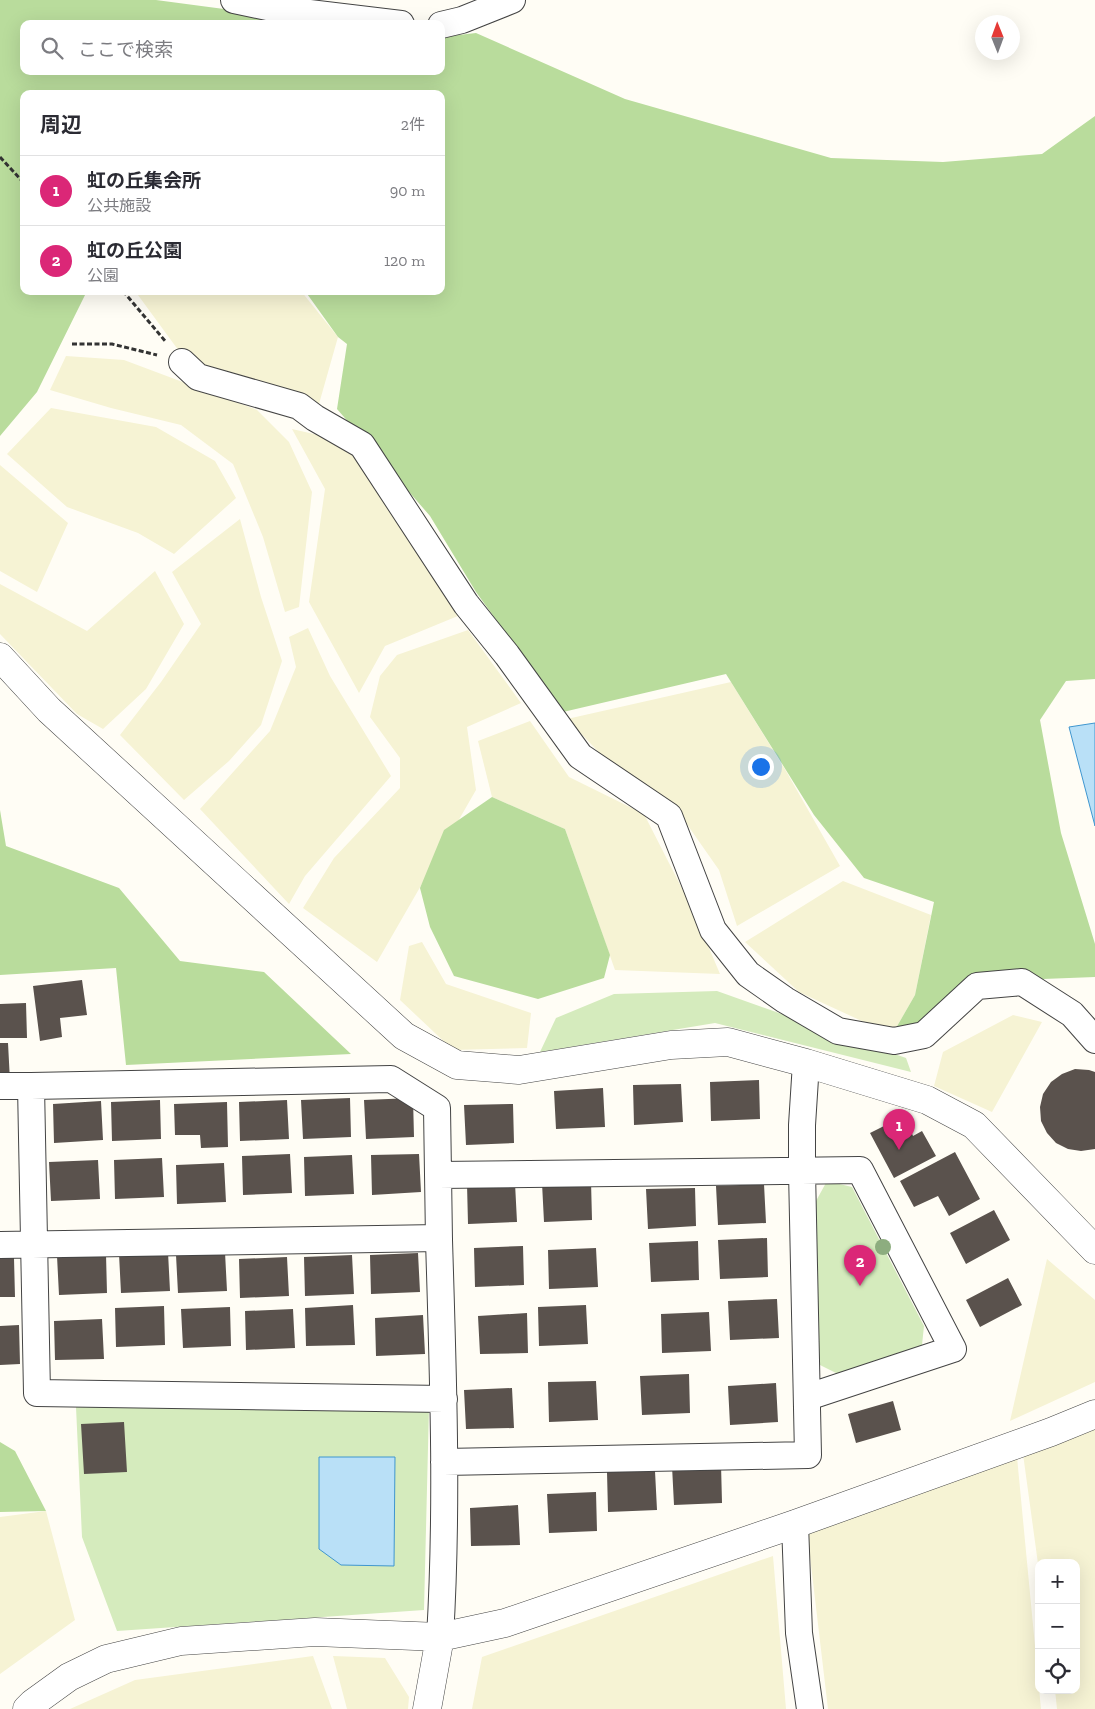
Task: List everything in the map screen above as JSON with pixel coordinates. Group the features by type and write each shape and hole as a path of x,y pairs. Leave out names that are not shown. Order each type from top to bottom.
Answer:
{"street":[{"path":"234,0 277,9 368,20"},
{"path":"445,24 462,20 512,0"},
{"path":"182,362 198,377 299,406 315,418 362,445 466,604 508,654 580,756 669,816 713,930 748,974 785,1000 838,1030 894,1041 924,1035 977,986 1022,982 1072,1014 1095,1040"},
{"path":"0,657 49,710 404,1036 457,1065 520,1070 672,1045 728,1042 806,1063 927,1100 974,1125 1095,1250"},
{"path":"444,1462 808,1455 802,1171 802,1125 806,1063"},
{"path":"0,1086 391,1079 437,1108 444,1399 443,1590 440,1637 427,1709"},
{"path":"31,1086 37,1393 444,1399"},
{"path":"438,1175 860,1170 953,1349 808,1397"},
{"path":"0,1244 439,1238"},
{"path":"27,1709 68,1677 106,1659 181,1641 315,1632 440,1637 506,1623 795,1524 1051,1432 1095,1414"},
{"path":"795,1524 799,1633 810,1709"}],"path":[{"path":"0,157 20,179"},
{"path":"126,295 182,362"},
{"path":"72,344 112,344 182,362"}],"shaded area":[{"path":"138,295 304,295 338,337 315,418 198,377"},
{"path":"66,356 124,360 257,410 289,442 312,492 299,607 285,612 263,537 233,464 181,425 111,408 50,390"},
{"path":"51,408 156,427 215,461 236,498 174,554 138,533 67,507 7,454"},
{"path":"292,429 362,445 470,611 385,646 359,693 309,602 325,489"},
{"path":"0,465 68,523 37,592 0,571"},
{"path":"240,519 261,597 282,661 261,725 229,761 184,800 120,735 161,682 201,624 172,572"},
{"path":"155,571 184,624 146,689 103,729 77,714 0,634 0,584 87,631"},
{"path":"308,628 330,676 391,776 305,876 289,904 200,809 270,731 296,667 289,637"},
{"path":"468,630 521,703 467,727 476,790 377,962 303,908 334,858 400,788 400,758 370,717 380,676 397,655"},
{"path":"731,682 786,771 840,866 737,926 719,870 677,810 614,768 567,719"},
{"path":"530,721 569,777 644,814 693,910 720,974 615,970 565,829 492,797 478,741"},
{"path":"843,881 931,915 915,995 892,1035 799,992 745,942"},
{"path":"422,942 446,984 531,1013 527,1048 453,1050 400,1000 409,946"},
{"path":"1013,1015 1042,1022 992,1112 934,1086 943,1052"},
{"path":"1047,1259 1095,1300 1095,1382 1010,1421"},
{"path":"1095,1429 1095,1709 1057,1709 1055,1694 1080,1694 1080,1559 1037,1559 1023,1454"},
{"path":"1017,1457 1035,1646 1035,1694 1040,1694 1041,1709 828,1709 807,1531"},
{"path":"46,1511 75,1620 0,1674 0,1517"},
{"path":"773,1556 786,1709 472,1709 482,1657"},
{"path":"313,1656 332,1709 70,1709 135,1680"},
{"path":"333,1656 385,1658 409,1697 408,1709 347,1709"}],"green space":[{"path":"0,0 156,0 306,20 20,20 20,75 445,75 445,37 476,33 625,99 831,158 943,162 1042,154 1095,116 1095,679 1066,681 1040,720 1061,833 1095,944 1095,977 1043,979 966,1001 892,1035 915,995 934,902 864,878 814,815 726,674 563,712 476,592 430,516 337,409 347,344 338,337 308,295 445,295 445,90 20,90 20,295 85,295 37,392 0,436"},
{"path":"492,797 565,829 610,955 604,978 538,999 454,976 430,927 420,888 444,830"},
{"path":"0,810 6,846 119,888 180,961 264,972 351,1054 126,1065 116,968 0,975"},
{"path":"717,991 906,1058 911,1072 715,1023 540,1052 556,1018 614,994"},
{"path":"827,1181 852,1187 924,1326 922,1345 838,1374 818,1364 816,1201"},
{"path":"76,1407 429,1407 424,1610 117,1631 82,1537"},
{"path":"0,1442 15,1451 46,1511 0,1512"}],"water":[{"path":"1095,723 1095,826 1069,727"},
{"path":"319,1457 395,1457 394,1566 341,1565 319,1549"}],"building":[{"path":"82,980 87,1015 60,1018 62,1037 40,1041 33,986"},
{"path":"26,1003 27,1038 0,1038 0,1004"},
{"path":"0,1043 8,1043 10,1081 0,1082"},
{"path":"1075,1069 1095,1072 1095,1149 1081,1151 1068,1149 1056,1143 1047,1133 1041,1121 1040,1107 1043,1094 1051,1082 1062,1074"},
{"path":"759,1080 760,1119 711,1121 710,1082"},
{"path":"681,1084 683,1122 634,1125 633,1085"},
{"path":"603,1088 605,1127 556,1129 554,1091"},
{"path":"350,1098 351,1137 303,1139 301,1100"},
{"path":"413,1098 414,1137 366,1139 364,1100"},
{"path":"160,1100 161,1139 112,1141 111,1102"},
{"path":"287,1100 289,1139 240,1141 239,1102"},
{"path":"101,1101 103,1140 54,1143 53,1104"},
{"path":"227,1102 228,1147 201,1148 200,1135 175,1135 174,1104"},
{"path":"513,1104 514,1143 466,1145 464,1105"},
{"path":"892,1122 894,1126 898,1123 902,1131 909,1127 913,1136 922,1131 936,1156 894,1178 870,1133"},
{"path":"955,1152 980,1199 949,1216 938,1196 914,1207 900,1181"},
{"path":"290,1154 292,1193 243,1195 242,1156"},
{"path":"419,1154 421,1192 372,1195 371,1155"},
{"path":"352,1155 354,1194 305,1196 304,1157"},
{"path":"162,1158 164,1197 115,1199 114,1160"},
{"path":"98,1160 100,1199 51,1201 49,1162"},
{"path":"224,1163 226,1202 177,1204 176,1165"},
{"path":"591,1181 592,1220 544,1222 542,1183"},
{"path":"515,1183 517,1222 468,1224 467,1184"},
{"path":"764,1184 766,1223 718,1225 716,1186"},
{"path":"695,1188 696,1226 648,1229 646,1189"},
{"path":"994,1210 1010,1240 966,1264 950,1233"},
{"path":"767,1238 768,1277 720,1279 718,1240"},
{"path":"698,1241 699,1280 651,1282 649,1243"},
{"path":"523,1246 524,1285 475,1287 474,1248"},
{"path":"596,1248 598,1287 549,1289 548,1250"},
{"path":"168,1252 170,1291 121,1293 119,1254"},
{"path":"225,1252 227,1291 178,1293 176,1255"},
{"path":"418,1253 420,1292 371,1294 370,1255"},
{"path":"106,1254 107,1293 59,1295 57,1256"},
{"path":"352,1255 354,1294 305,1296 304,1257"},
{"path":"287,1257 289,1296 240,1298 239,1259"},
{"path":"0,1258 14,1258 15,1297 0,1297"},
{"path":"1008,1278 1022,1305 980,1327 966,1300"},
{"path":"777,1299 779,1338 730,1340 728,1301"},
{"path":"353,1305 355,1345 306,1346 305,1308"},
{"path":"586,1305 588,1344 539,1346 538,1307"},
{"path":"164,1306 165,1345 116,1347 115,1308"},
{"path":"230,1307 231,1346 183,1348 181,1309"},
{"path":"293,1309 295,1348 246,1350 245,1311"},
{"path":"709,1312 711,1351 662,1353 661,1314"},
{"path":"527,1313 528,1353 480,1354 478,1316"},
{"path":"423,1315 425,1354 376,1356 375,1318"},
{"path":"102,1319 104,1359 55,1360 54,1321"},
{"path":"19,1325 20,1364 0,1365 0,1326"},
{"path":"689,1374 690,1413 642,1415 640,1376"},
{"path":"596,1381 598,1420 549,1422 548,1382"},
{"path":"776,1383 778,1422 730,1425 728,1386"},
{"path":"512,1388 514,1428 466,1429 464,1390"},
{"path":"893,1401 901,1430 856,1443 848,1414"},
{"path":"124,1422 127,1472 84,1474 81,1424"},
{"path":"721,1464 722,1503 674,1505 672,1466"},
{"path":"655,1471 657,1510 608,1512 607,1472"},
{"path":"596,1492 597,1531 549,1533 547,1494"},
{"path":"518,1505 520,1545 471,1546 470,1508"}],"place":[{"name":"虹の丘集会所","path":"899,1150"},
{"name":"虹の丘公園","path":"860,1286"}]}
